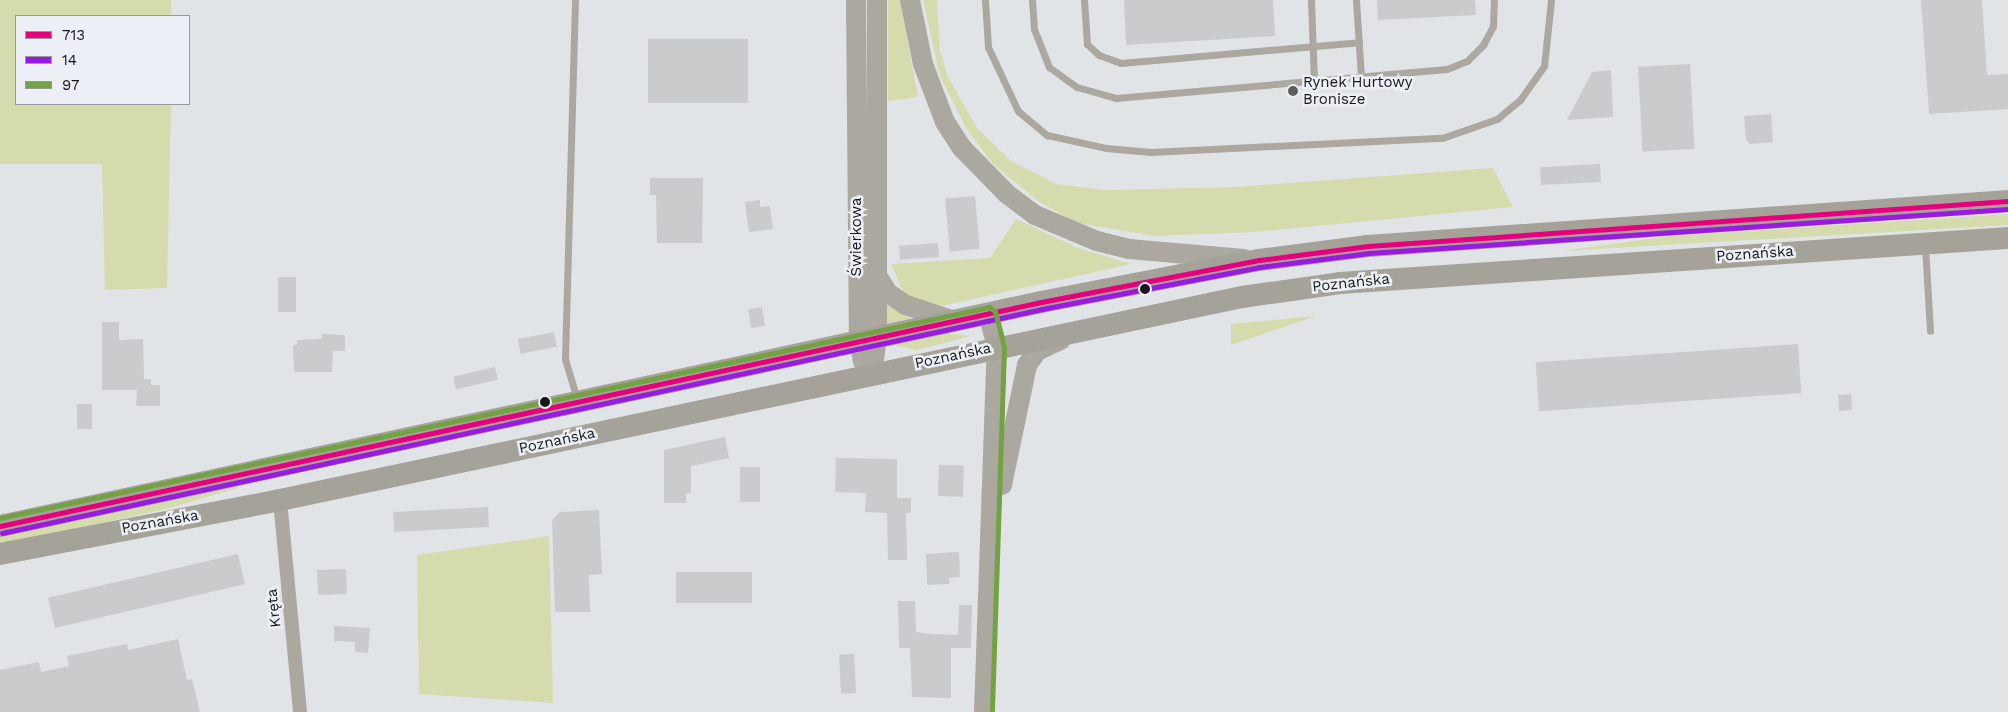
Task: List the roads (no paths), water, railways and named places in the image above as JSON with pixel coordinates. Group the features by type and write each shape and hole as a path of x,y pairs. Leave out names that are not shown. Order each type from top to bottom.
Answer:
{"main road":[{"name":"Poznańska","path":"0,526 954,321 1258,260 1368,246 2008,201"},
{"name":"Poznańska","path":"0,554 280,500 1085,328 1242,297 1340,283 2008,238"}],"street":[{"name":"Świerkowa","path":"856,0 868,340"},
{"name":"Świerkowa","path":"872,373 863,361 868,340 877,276 877,0"},
{"path":"910,0 923,64 945,122 983,171 1035,215 1097,242 1129,249 1258,260"},
{"name":"Świerkowa","path":"877,276 888,293 906,305 954,321"},
{"path":"984,712 996,347 988,314"},
{"path":"989,564 1027,365 1038,351 1085,328"},
{"name":"Kręta","path":"280,500 300,712"}],"lane":[{"path":"575,0 565,359 578,402"},
{"path":"985,0 988,46 1018,111 1047,135 1106,148 1151,152 1442,138 1497,119 1520,100 1544,66 1551,0"},
{"path":"1032,0 1034,29 1049,67 1077,86 1116,98 1446,69 1467,60 1483,45 1493,26 1494,0"},
{"path":"1084,0 1087,44 1099,55 1121,63 1359,42"},
{"path":"1311,0 1314,80"},
{"path":"1356,0 1361,77"},
{"path":"1925,243 1930,331"}],"place":[{"name":"Rynek Hurtowy Bronisze","path":"1293,91"}]}
